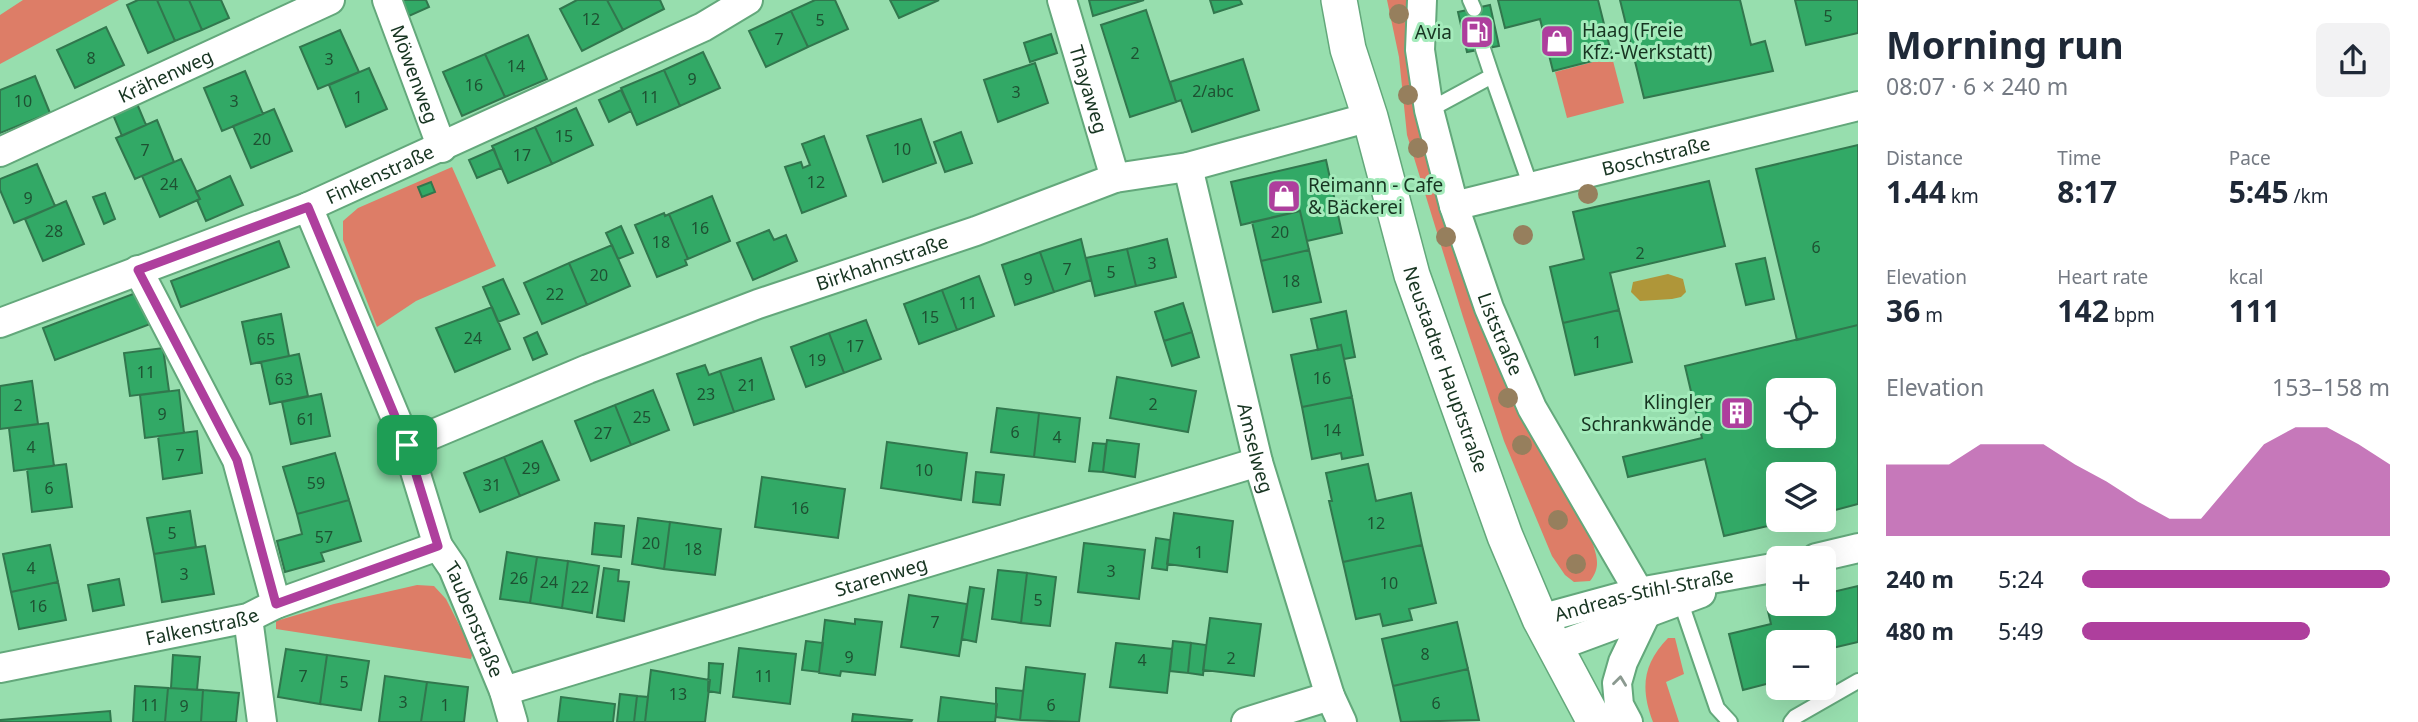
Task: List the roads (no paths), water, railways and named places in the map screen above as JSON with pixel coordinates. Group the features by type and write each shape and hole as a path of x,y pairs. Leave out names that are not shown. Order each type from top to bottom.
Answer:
{"street":[{"name":"Krähenweg","path":"0,152 330,0"},
{"name":"Möwenweg","path":"387,0 442,148"},
{"name":"Finkenstraße","path":"0,323 308,207 704,27 748,0"},
{"name":"Thayaweg","path":"1062,0 1115,178"},
{"name":"Neustadter Hauptstraße","path":"1339,0 1348,49 1370,117 1412,275 1505,536 1548,633 1595,722"},
{"name":"Liststraße","path":"1422,0 1420,50 1429,110 1454,206 1489,308 1532,408 1642,604"},
{"name":"Boschstraße","path":"1454,206 1858,106"},
{"name":"Birkhahnstraße","path":"407,445 588,369 746,308 976,231 1115,178 1188,167 1370,117"},
{"name":"Amselweg","path":"1188,167 1258,462 1330,696 1342,722"},
{"name":"Taubenstraße","path":"308,207 407,445 438,546 453,568 504,691 513,722"},
{"path":"138,270 237,460 276,604"},
{"name":"Starenweg","path":"504,691 1258,462"},
{"name":"Falkenstraße","path":"0,668 248,618 276,604 438,546"},
{"path":"1836,553 1858,548"},
{"name":"Andreas-Stihl-Straße","path":"1548,633 1766,570"},
{"path":"1628,722 1619,705 1617,683 1623,662 1634,641 1642,604"},
{"path":"248,618 262,722"},
{"path":"1246,722 1330,696"}],"lane":[{"path":"1483,49 1531,187"},
{"path":"1429,110 1492,76"},
{"path":"1678,594 1718,715 1730,722"},
{"path":"1791,722 1795,717 1858,681"}],"place":[{"name":"Avia","path":"1477,32"},
{"name":"Haag (Freie Kfz.-Werkstatt)","path":"1557,41"},
{"name":"Reimann - Cafe & Bäckerei","path":"1284,196"},
{"name":"Klingler Schrankwände","path":"1737,413"}]}
